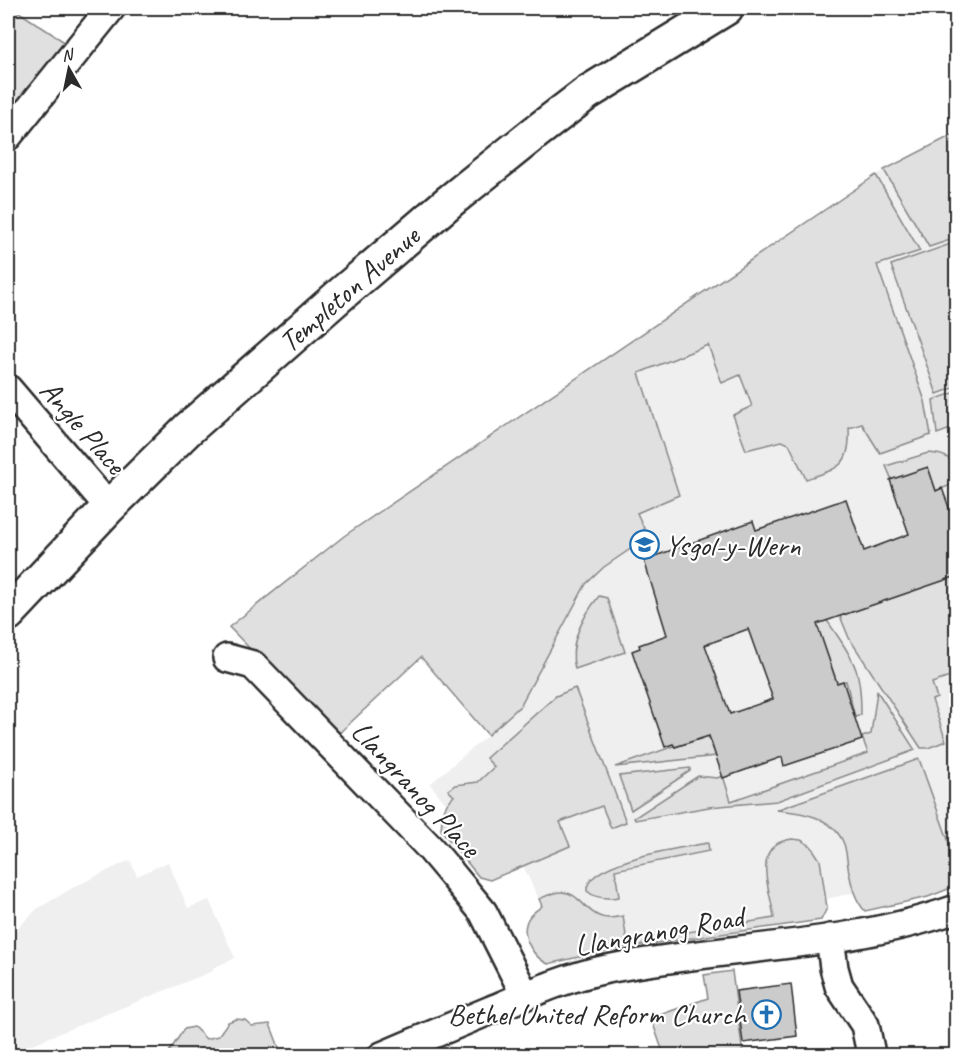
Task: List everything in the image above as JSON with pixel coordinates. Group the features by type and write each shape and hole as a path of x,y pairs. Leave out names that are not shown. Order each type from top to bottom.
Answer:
{"street":[{"path":"8,136 111,8"},
{"name":"Templeton Avenue","path":"8,614 109,507 188,429 303,327 519,146 588,93 726,8"},
{"name":"Angle Place","path":"8,389 109,507"},
{"name":"Llangranog Place","path":"227,658 254,665 429,847 483,912 525,995"},
{"name":"Llangranog Road","path":"382,1056 525,995 583,975 607,969 830,938 905,925 957,909"},
{"path":"830,938 839,986 865,1025 870,1049"}],"shaded area":[{"path":"8,8 13,8 69,45 8,122"},
{"name":"Ysgol-y-Wern","path":"956,133 956,886 928,897 865,911 853,893 826,899 827,908 821,920 614,949 548,964 533,953 527,938 526,924 532,913 542,906 523,866 490,880 479,877 441,830 442,815 446,804 430,784 488,735 422,657 229,627 344,536 876,175"},
{"path":"956,133 956,238 929,247 884,170"},
{"path":"876,175 920,251 877,265 925,401 931,435 880,453 862,424 849,428 848,451 841,464 827,472 806,479 789,444 782,441 746,450 733,415 752,406 740,375 722,383 708,345 639,373 679,495 637,513 648,537 604,567 586,584 520,706 488,735 421,657 335,737 229,627 344,536"},
{"path":"956,242 956,387 937,394 891,265"},
{"path":"956,392 956,427 937,434 933,400"},
{"path":"928,453 942,455 950,460 955,469 956,483 936,491 928,468 892,480 886,466"},
{"path":"956,576 956,675 932,683 937,698 932,700 946,741 928,748 921,748 849,638 840,616"},
{"path":"599,596 607,598 625,652 575,669 573,660 575,640 583,621"},
{"path":"811,608 828,622 854,664 859,681 861,715 855,717 846,681 837,683"},
{"path":"575,688 626,822 611,828 602,806 560,822 570,846 490,880 479,877 441,830 447,803 454,796 448,790 455,785 478,782 494,767 486,758 556,696"},
{"path":"877,691 915,750 777,801 709,807 635,820 634,818 698,776 717,778 723,776 731,801 868,753 862,737 871,734"},
{"path":"708,736 716,756 615,767 674,746"},
{"path":"919,759 956,862 956,886 928,897 865,911 854,893 844,844 832,827 806,814 776,810"},
{"path":"690,768 690,771 631,810 619,776"},
{"path":"792,839 801,840 811,846 820,860 827,908 821,920 614,949 548,964 534,953 528,942 526,924 530,916 542,906 539,899 559,892 574,896 594,914 601,917 623,916 627,942 774,918 767,882 767,859 771,850 779,843"},
{"path":"708,843 709,851 615,870 619,897 602,898 587,891 590,880 602,871 618,864 659,852"},
{"path":"130,860 137,876 168,862 188,908 209,900 235,958 213,968 213,971 8,1054 8,938 37,909 76,886"},
{"path":"732,971 743,1055 664,1055 651,1018 708,998 704,975"},
{"path":"236,1019 245,1020 252,1026 270,1024 282,1055 167,1055 184,1029 194,1027 206,1039 218,1036 228,1022"}],"building":[{"path":"928,467 936,491 942,488 957,530 957,576 817,624 837,683 843,681 862,740 784,766 782,757 723,778 709,736 675,747 673,744 665,747 632,651 640,648 639,645 667,635 644,560 753,521 756,530 846,499 864,551 909,534 890,480","holes":["748,629 773,699 730,714 705,645"]},
{"name":"Bethel United Reform Church","path":"791,984 797,1036 743,1043 736,991"}],"place":[{"name":"Ysgol-y-Wern","path":"644,545"},
{"name":"Bethel United Reform Church","path":"767,1014"}]}
